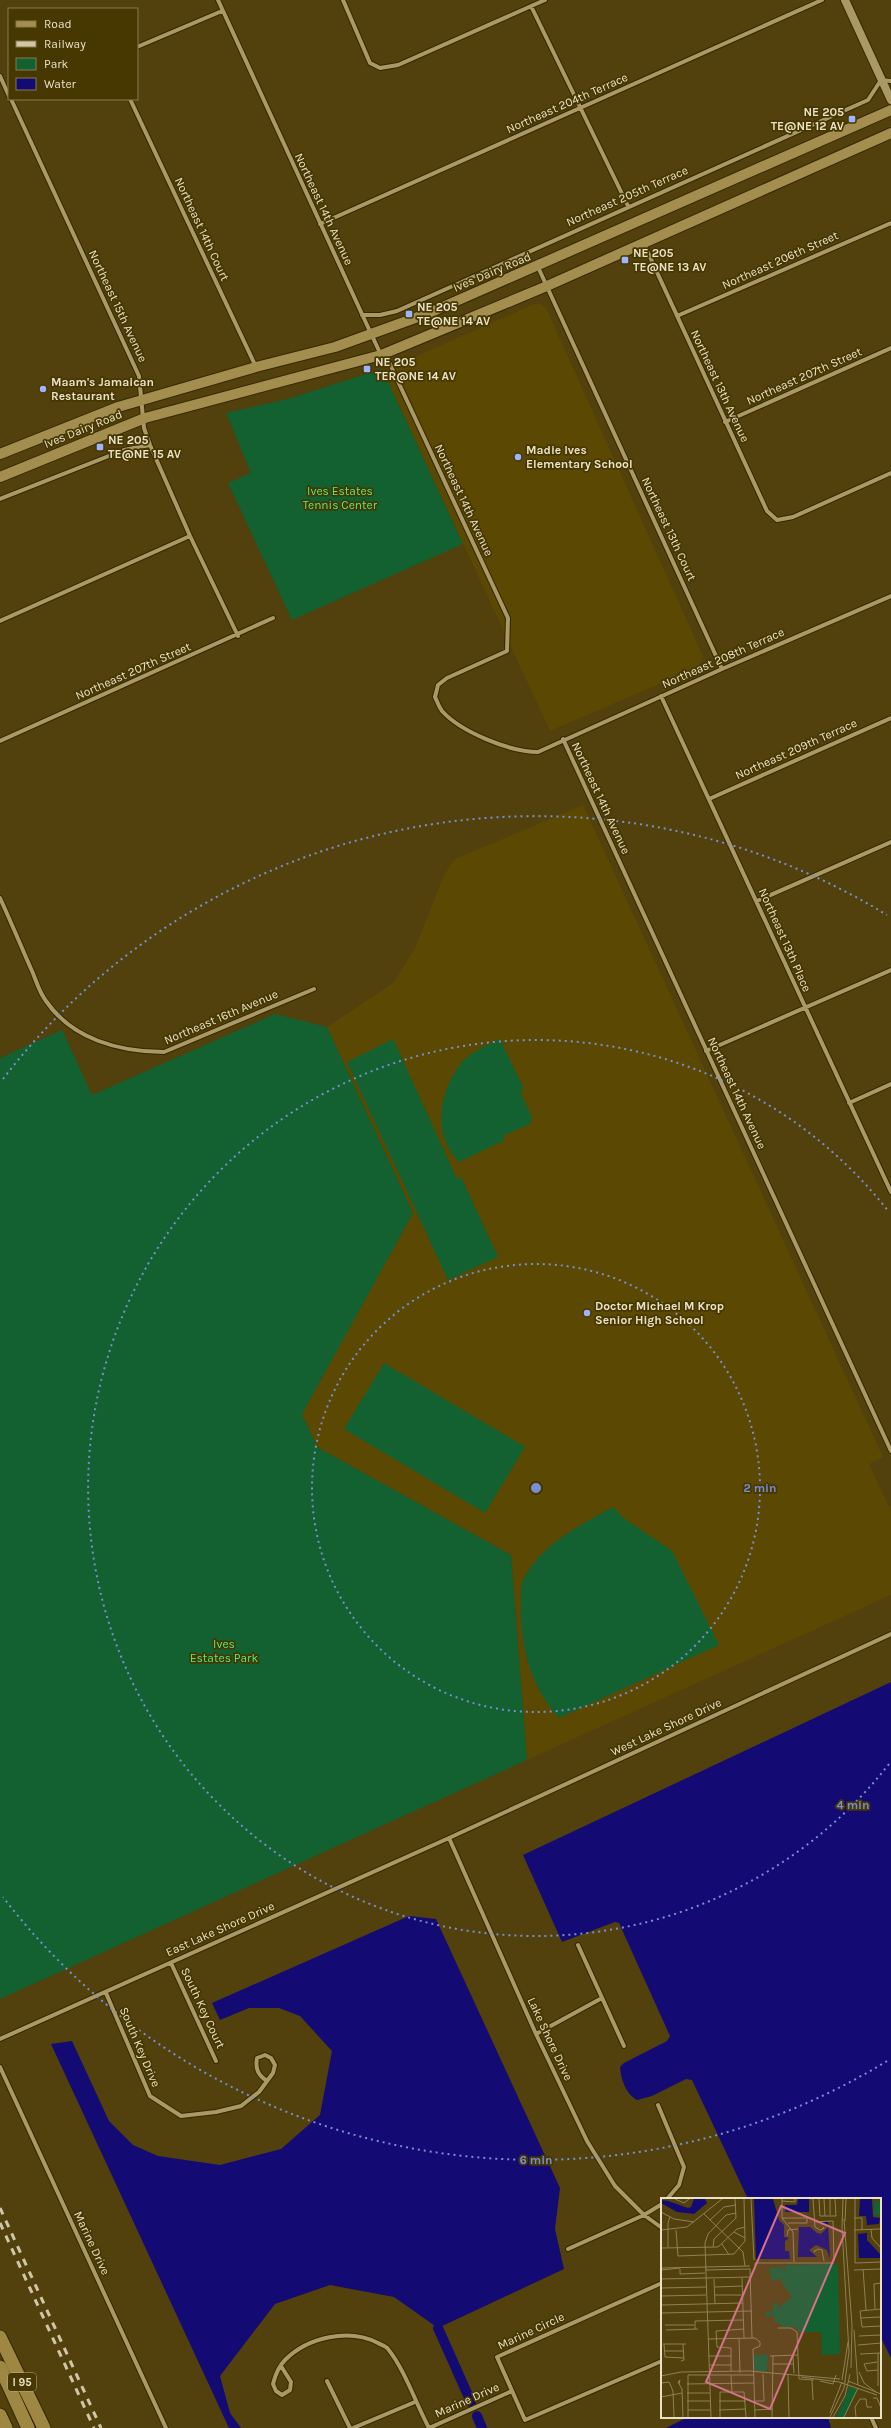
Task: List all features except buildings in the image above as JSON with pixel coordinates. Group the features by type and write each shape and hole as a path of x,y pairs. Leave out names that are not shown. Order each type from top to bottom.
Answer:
{"highway":[{"name":"I 95","path":"0,2337 44,2428"},
{"path":"0,2367 28,2428"},
{"path":"0,2415 6,2428"}],"main road":[{"name":"Ives Dairy Road","path":"0,454 118,407 256,367 335,347 429,313 538,267 891,110"},
{"name":"Ives Dairy Road","path":"0,477 145,418 381,355 547,286 891,133"}],"street":[{"name":"Northeast 14th Avenue","path":"218,0 362,315 381,355 389,362 508,618 507,650 447,678 438,685 435,697 442,710 457,724 496,743 526,752 538,752 563,739 891,1451"},
{"path":"343,0 370,63 380,68 398,64 545,0"},
{"name":"Northeast 204th Terrace","path":"320,224 822,0"},
{"path":"845,0 891,100"},
{"path":"531,6 628,206"},
{"path":"138,47 222,11"},
{"path":"0,76 8,94"},
{"path":"881,80 891,81"},
{"name":"Northeast 205th Terrace","path":"362,315 380,315 396,311 868,100 881,80"},
{"name":"Northeast 15th Avenue","path":"10,100 139,376 145,418 144,428 150,445 190,536 238,636"},
{"name":"Northeast 14th Court","path":"130,100 256,367"},
{"name":"Northeast 206th Street","path":"677,316 891,223"},
{"name":"Northeast 13th Avenue","path":"643,243 767,511 777,520 793,517 891,474"},
{"name":"Northeast 13th Court","path":"538,267 722,669"},
{"name":"Northeast 207th Street","path":"725,422 891,348"},
{"path":"0,499 124,450 150,445"},
{"path":"0,621 190,536"},
{"name":"Northeast 208th Terrace","path":"563,739 891,596"},
{"name":"Northeast 207th Street","path":"0,740 238,636 273,618"},
{"name":"Northeast 13th Place","path":"660,696 757,901 891,1192"},
{"name":"Northeast 209th Terrace","path":"709,799 891,718"},
{"path":"757,901 891,842"},
{"name":"Northeast 16th Avenue","path":"0,898 45,1000 57,1016 72,1028 89,1037 112,1046 144,1052 164,1052 314,989"},
{"path":"706,1051 891,970"},
{"path":"850,1102 891,1084"},
{"path":"886,1440 891,1438"},
{"name":"West Lake Shore Drive","path":"449,1838 891,1634"},
{"name":"East Lake Shore Drive","path":"0,2039 106,1993 449,1838"},
{"name":"Lake Shore Drive","path":"449,1838 536,2034 587,2141 615,2186 644,2215 661,2227"},
{"path":"578,1945 624,2046"},
{"name":"South Key Court","path":"171,1963 216,2061"},
{"name":"South Key Drive","path":"106,1993 150,2096 181,2116 216,2112 241,2106 259,2092 267,2081 275,2065 271,2058 265,2055 257,2058 255,2066 259,2074 267,2081"},
{"path":"536,2034 602,1998"},
{"name":"Marine Drive","path":"0,2067 166,2428"},
{"path":"658,2105 684,2167 679,2185 668,2198"},
{"path":"568,2248 644,2215 661,2205"},
{"name":"Marine Circle","path":"661,2283 497,2357 525,2420 661,2361"},
{"name":"Marine Drive","path":"281,2366 285,2360 314,2341 339,2335 367,2337 388,2348 429,2428 512,2391"},
{"path":"281,2366 291,2382 290,2390 282,2395 276,2391 272,2384 281,2366"},
{"path":"327,2381 350,2428"},
{"path":"353,2428 415,2402"},
{"path":"871,2418 876,2428"}],"shaded area":[{"name":"Madie Ives Elementary School","path":"534,304 541,304 546,308 703,656 699,667 550,731 383,371"},
{"name":"Doctor Michael M Krop Senior High School","path":"583,805 883,1457 869,1464 891,1511 891,1595 527,1760 511,1555 317,1447 301,1413 413,1213 327,1027 393,983 415,948 444,875 455,859"}],"green space":[{"name":"Ives Estates Tennis Center","path":"382,369 463,544 292,620 228,483 251,473 226,413 288,399"},
{"name":"Ives Estates Park","path":"275,1014 327,1027 413,1213 302,1414 317,1447 511,1555 527,1760 0,1999 0,1058 62,1030 92,1095"},
{"path":"393,1039 457,1179 461,1177 498,1257 448,1280 347,1062"},
{"path":"500,1039 524,1089 520,1091 532,1118 530,1124 503,1136 505,1140 459,1162 450,1151 444,1139 442,1126 444,1098 448,1085 455,1072 467,1057"},
{"path":"384,1363 525,1447 485,1513 344,1429"},
{"path":"613,1507 622,1517 672,1551 719,1645 559,1718 541,1693 529,1664 522,1633 522,1584 532,1566 552,1545 563,1536"}],"water":[{"path":"891,1682 891,2358 881,2338 881,2198 748,2198 692,2080 686,2079 652,2096 637,2100 633,2097 625,2086 620,2067 624,2063 667,2041 670,2036 619,1923 615,1922 562,1942 523,1855"},
{"path":"409,1916 436,1919 560,2188 555,2229 564,2269 438,2328 394,2297 330,2285 275,2304 220,2376 230,2413 241,2428 229,2428 51,2044 72,2041 109,2121 133,2145 158,2156 220,2165 281,2149 320,2115 332,2051 300,2016 279,2008 249,2008 220,2020 212,2003"},
{"path":"686,2418 828,2418 831,2428 666,2428"}],"waterway":[{"path":"438,2328 471,2402"},
{"path":"477,2416 482,2428"}],"railway":[{"path":"0,2208 101,2428"},
{"path":"0,2223 94,2428"}],"place":[{"name":"NE 205 TE@NE 12 AV","path":"852,119"},
{"name":"NE 205 TE@NE 13 AV","path":"625,260"},
{"name":"NE 205 TE@NE 14 AV","path":"409,314"},
{"name":"NE 205 TER@NE 14 AV","path":"367,369"},
{"name":"Maam's Jamaican Restaurant","path":"43,389"},
{"name":"NE 205 TE@NE 15 AV","path":"100,447"},
{"name":"Madie Ives Elementary School","path":"518,457"},
{"name":"Doctor Michael M Krop Senior High School","path":"587,1313"}]}
